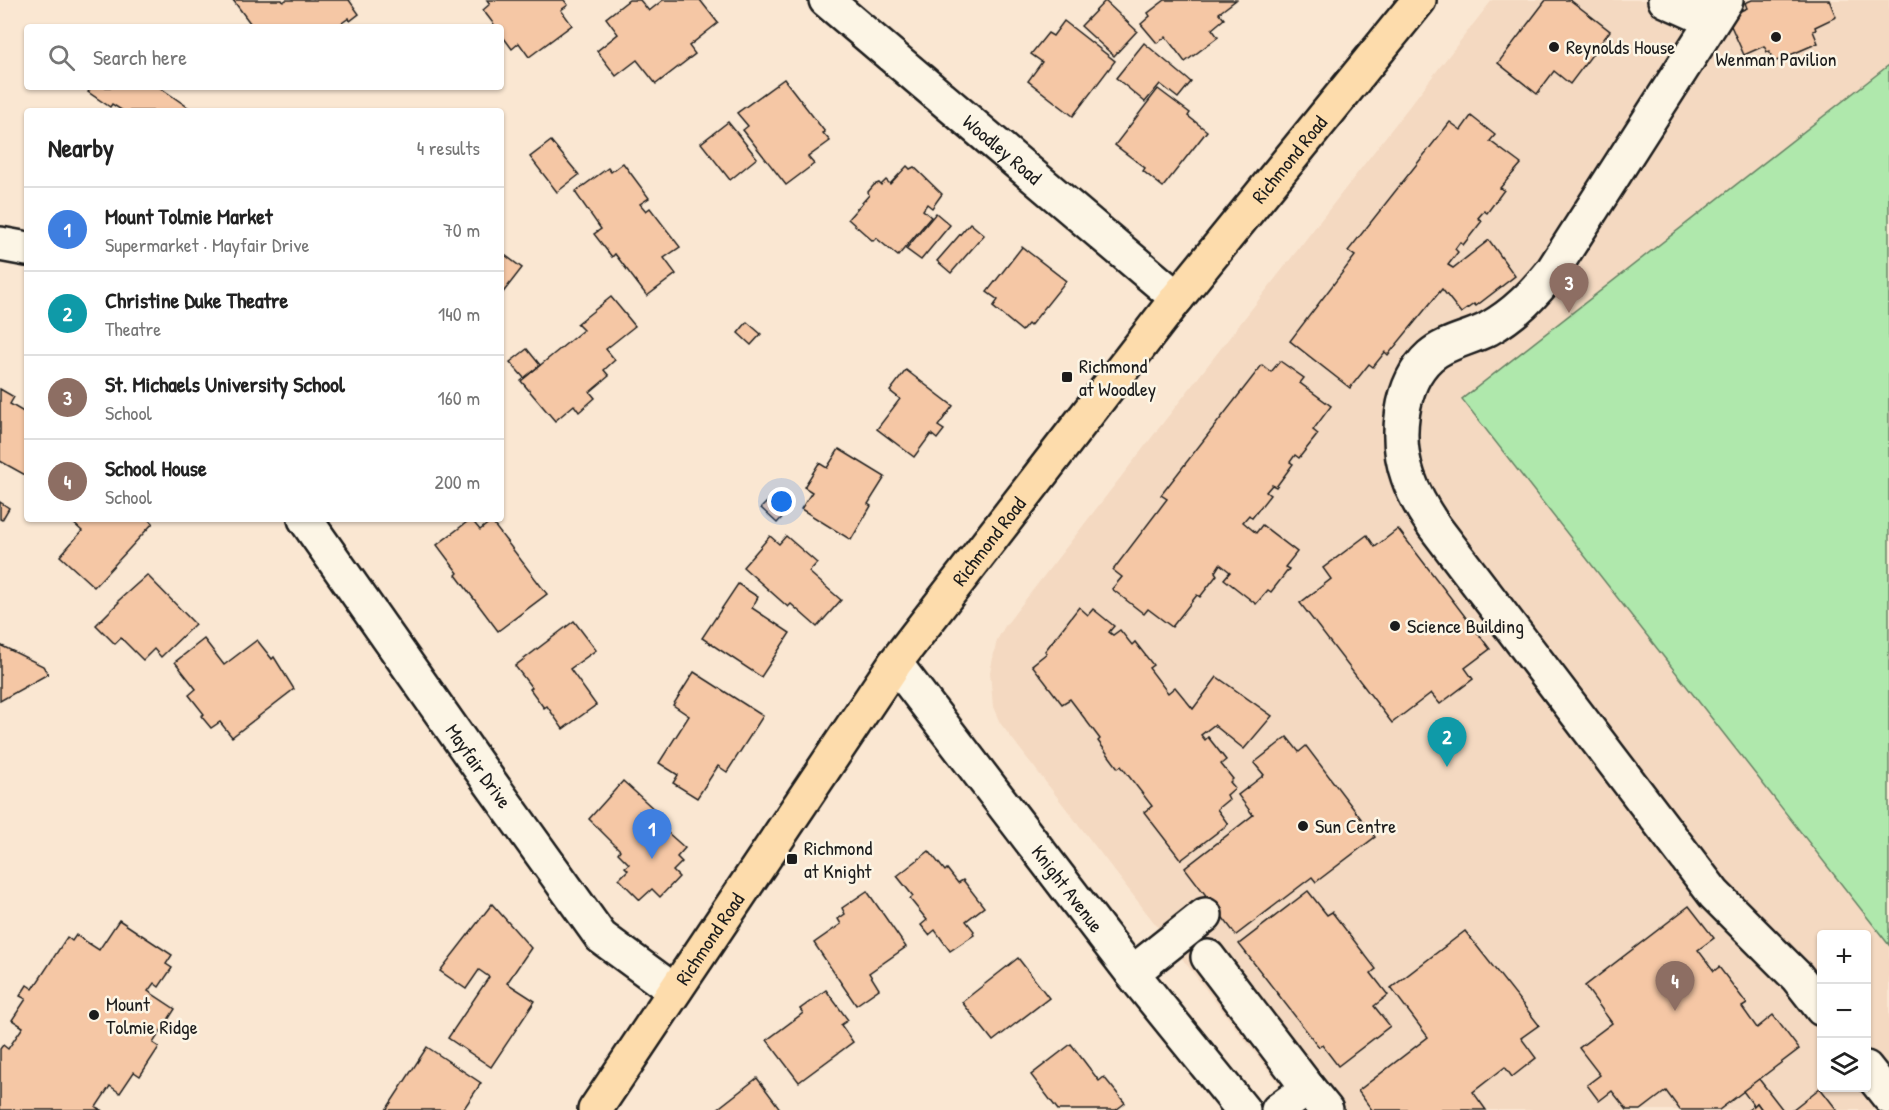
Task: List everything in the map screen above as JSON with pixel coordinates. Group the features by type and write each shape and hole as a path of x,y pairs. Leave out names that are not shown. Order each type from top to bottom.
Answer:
{"main road":[{"name":"Richmond Road","path":"595,1110 895,663 1177,298 1419,0"}],"street":[{"name":"Woodley Road","path":"826,0 1177,298"},
{"path":"1665,0 1719,11 1552,270 1534,294 1511,314 1479,333 1431,354 1420,366 1411,381 1403,415 1403,455 1407,476 1418,502 1434,526 1714,894 1797,977 1817,1004"},
{"path":"0,244 24,248"},
{"name":"Mayfair Drive","path":"307,522 601,937 674,990"},
{"name":"Knight Avenue","path":"895,663 1132,973 1243,1110"},
{"path":"1132,973 1205,915"},
{"path":"1208,957 1317,1099 1278,1110"},
{"path":"1871,1074 1889,1097"}],"shaded area":[{"path":"1492,0 1889,0 1889,1110 1299,1110 1000,723 993,707 990,672 997,640 1005,626"}],"green space":[{"path":"1889,65 1889,945 1462,399"}],"building":[{"path":"233,0 282,0 283,2 286,0 349,0 359,14 350,21 349,18 340,24 251,24"},
{"path":"487,0 564,0 568,5 561,10 572,25 529,57 519,43 512,49 504,38 504,24 494,24 483,10 490,4"},
{"path":"629,0 640,0 649,11 663,0 700,0 718,23 689,46 695,54 656,84 637,60 616,76 597,51 618,34 606,18"},
{"path":"1165,0 1236,0 1219,13 1224,19 1212,29 1218,37 1185,62 1166,37 1157,43 1141,24 1150,16 1148,13"},
{"name":"Reynolds House","path":"1546,0 1570,0 1610,31 1570,84 1554,71 1537,94 1498,63"},
{"name":"Wenman Pavilion","path":"1752,0 1829,0 1836,17 1815,27 1816,30 1813,31 1818,43 1774,62 1764,46 1744,55 1727,17 1747,8 1745,3"},
{"path":"1105,1 1137,31 1114,56 1081,26"},
{"path":"1064,21 1115,61 1073,116 1028,81 1042,62 1031,54 1048,33 1053,36"},
{"path":"1144,43 1191,82 1178,98 1160,84 1145,102 1116,78"},
{"path":"784,79 830,141 808,157 814,164 786,185 743,130 748,126 737,113"},
{"path":"1158,89 1190,113 1188,116 1207,131 1163,187 1143,171 1145,168 1115,145"},
{"path":"90,90 163,90 189,108 118,108 112,104 110,107 88,92"},
{"path":"1471,116 1495,135 1490,141 1521,164 1500,188 1504,190 1487,213 1484,211 1478,218 1482,221 1463,245 1460,242 1455,249 1458,252 1448,265 1453,268 1489,240 1515,276 1476,306 1474,304 1461,313 1442,289 1388,355 1385,352 1373,367 1369,364 1350,388 1290,341 1355,256 1348,251 1450,122 1461,130"},
{"path":"728,122 757,158 730,180 701,143"},
{"path":"551,141 579,175 557,192 530,157"},
{"path":"623,163 649,198 640,204 646,211 650,208 680,247 664,258 676,274 647,296 615,254 612,257 594,234 601,229 575,192 608,168 611,172"},
{"path":"907,166 910,169 914,167 942,194 932,208 927,204 923,210 931,217 898,256 876,238 873,241 848,219 869,195 868,192 874,185 879,183 881,185 886,180 890,184"},
{"path":"936,213 950,225 921,260 906,249"},
{"path":"970,223 984,235 951,273 937,261"},
{"path":"1022,247 1066,281 1030,326 1028,324 1022,331 993,307 998,300 987,292"},
{"path":"504,254 522,268 504,291"},
{"path":"611,297 635,326 606,349 615,360 604,370 609,376 590,392 595,398 579,412 574,405 555,421 521,381 583,330 577,324"},
{"path":"747,322 761,334 751,345 738,333"},
{"path":"527,349 540,365 524,378 510,362"},
{"path":"1280,361 1304,378 1300,383 1331,406 1313,430 1318,434 1299,458 1295,455 1290,462 1293,464 1276,487 1272,485 1266,492 1270,495 1252,518 1249,515 1243,522 1256,533 1262,525 1297,552 1285,567 1289,569 1271,592 1268,590 1256,604 1224,579 1230,572 1220,564 1215,572 1217,575 1200,597 1197,595 1172,627 1148,609 1144,614 1112,589 1122,577 1113,570 1167,499 1161,495 1262,365 1271,372"},
{"path":"906,370 953,406 938,426 944,430 937,439 931,434 914,457 877,429 900,399 890,391"},
{"path":"0,389 14,397 10,404 24,412 24,474 0,461"},
{"path":"839,449 885,477 868,504 871,506 851,540 801,509 812,492 804,487 819,463 827,468"},
{"path":"773,496 788,511 777,523 761,508"},
{"path":"0,502 9,508 2,520 0,519"},
{"path":"72,522 153,523 94,587 60,556 82,531"},
{"path":"467,522 473,522 480,530 492,522 547,594 498,631 456,575 458,573 437,545"},
{"name":"Science Building","path":"1398,529 1490,649 1465,668 1473,679 1440,704 1431,693 1392,723 1300,603 1331,579 1323,568 1367,535 1375,547"},
{"path":"770,536 779,544 786,536 817,563 809,572 841,600 817,627 791,604 788,607 743,567"},
{"path":"147,575 195,624 161,657 154,649 143,660 121,638 115,644 96,625"},
{"path":"738,584 758,597 752,608 790,633 761,677 702,638"},
{"path":"1079,607 1088,615 1093,609 1114,626 1109,632 1113,635 1120,630 1132,645 1135,642 1153,665 1149,668 1168,693 1175,687 1193,709 1217,677 1272,716 1244,749 1214,725 1201,735 1205,740 1208,737 1226,760 1221,764 1233,779 1230,782 1235,788 1227,795 1229,799 1217,809 1228,824 1181,860 1144,812 1152,806 1121,766 1118,768 1070,699 1062,704 1032,665 1047,653 1045,651"},
{"path":"574,621 596,650 570,669 596,705 563,729 547,706 544,708 515,666"},
{"path":"204,639 224,665 257,640 272,659 274,657 294,689 232,737 220,722 211,728 201,716 204,714 189,695 196,689 175,662"},
{"path":"0,645 43,666 48,674 0,701"},
{"path":"694,672 763,716 727,772 718,766 697,798 673,783 678,775 659,763 689,716 673,705"},
{"name":"Sun Centre","path":"1287,737 1299,752 1306,746 1375,837 1316,882 1312,877 1236,935 1185,868 1253,815 1238,795 1264,775 1254,763"},
{"path":"623,781 656,811 650,817 685,848 677,857 682,862 673,871 679,877 660,897 652,889 640,900 619,879 628,870 625,867 629,864 618,853 620,850 589,819"},
{"path":"929,851 958,883 963,880 984,907 966,921 974,931 974,935 950,951 935,930 929,935 921,925 927,920 910,899 913,896 897,876"},
{"path":"867,891 906,947 869,973 879,989 856,1005 814,943 841,924 838,919 845,914 842,908"},
{"path":"1308,891 1327,915 1332,912 1376,969 1371,973 1388,995 1374,1006 1390,1026 1338,1066 1322,1045 1319,1047 1239,944"},
{"path":"492,904 531,948 507,983 535,1001 491,1067 448,1038 489,977 479,970 466,989 440,971"},
{"path":"1689,906 1714,938 1698,950 1714,971 1719,967 1747,1004 1742,1007 1757,1028 1773,1015 1799,1049 1719,1110 1680,1110 1666,1091 1641,1110 1627,1110 1612,1091 1599,1101 1587,1085 1600,1075 1579,1048 1612,1023 1585,986"},
{"name":"Mount Tolmie Ridge","path":"119,920 172,955 166,964 172,968 159,987 154,983 148,991 175,1009 153,1043 159,1047 140,1076 134,1072 120,1093 110,1086 96,1107 101,1110 0,1110 0,1049 3,1045 8,1049 23,1027 12,1020 26,999 20,996 27,985 33,989 67,937 72,941 76,935 99,950"},
{"path":"1465,931 1539,1025 1521,1038 1536,1058 1512,1077 1505,1067 1473,1092 1486,1110 1372,1110 1358,1091 1428,1037 1391,988"},
{"path":"1018,958 1049,998 993,1041 962,1002"},
{"path":"826,990 848,1020 841,1025 853,1042 799,1082 767,1040 803,1013 800,1009"},
{"path":"1071,1044 1099,1081 1104,1077 1125,1103 1116,1110 1058,1110 1031,1075"},
{"path":"427,1047 481,1083 463,1110 386,1110"},
{"path":"757,1078 781,1110 716,1110"},
{"path":"1759,1079 1783,1110 1762,1110 1757,1103 1754,1106 1743,1091"},
{"path":"1817,1090 1823,1092 1837,1110 1792,1110"},
{"path":"1757,1103 1762,1110 1748,1110 1754,1106"}],"place":[{"name":"Wenman Pavilion","path":"1776,37"},
{"name":"Reynolds House","path":"1554,47"},
{"name":"St. Michaels University School","path":"1569,313"},
{"name":"Richmond at Woodley","path":"1067,377"},
{"name":"Science Building","path":"1395,626"},
{"name":"Christine Duke Theatre","path":"1447,767"},
{"name":"Sun Centre","path":"1303,826"},
{"name":"Mount Tolmie Market","path":"652,859"},
{"name":"Richmond at Knight","path":"792,859"},
{"name":"School House","path":"1675,1011"},
{"name":"Mount Tolmie Ridge","path":"94,1015"}]}
